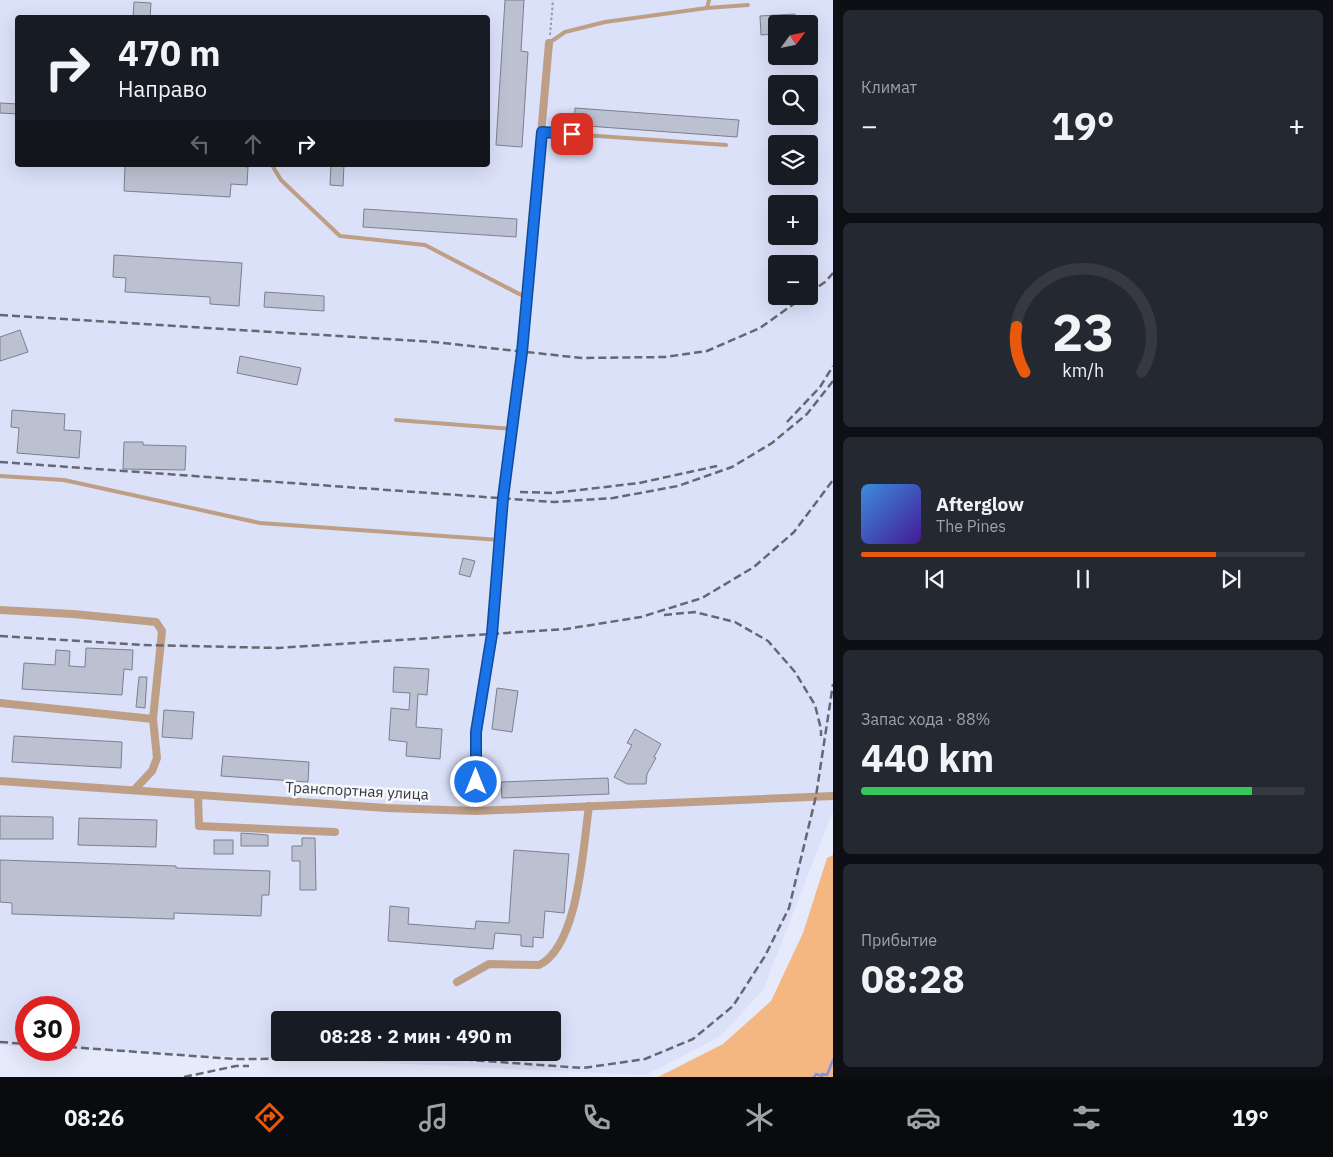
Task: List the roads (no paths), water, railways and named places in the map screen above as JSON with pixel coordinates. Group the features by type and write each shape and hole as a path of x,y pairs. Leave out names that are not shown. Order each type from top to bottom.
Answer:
{"street":[{"path":"476,811 476,732 492,634 503,498 522,352 549,43"},
{"path":"0,610 73,614 156,622 162,631 153,719 157,758 152,771 134,790"},
{"path":"0,703 153,719"},
{"name":"Транспортная улица","path":"0,781 386,808 476,811 833,796"},
{"path":"198,795 198,826 335,832"},
{"path":"457,982 489,964 539,966 552,955 561,942 577,898 589,806"}],"lane":[{"path":"707,8 709,0"},
{"path":"549,43 565,32 605,22 707,8 748,5"},
{"path":"542,132 726,145"},
{"path":"273,167 281,180 340,236 425,245 527,298"},
{"path":"396,420 512,429"},
{"path":"0,476 64,480 260,522 500,540"}],"waterway":[{"path":"814,1077 816,1074 827,1075 833,1060"}],"railway":[{"path":"818,287 833,273"},
{"path":"0,315 434,342 582,358 665,357 707,351 760,328 792,305"},
{"path":"787,422 820,387 833,366"},
{"path":"0,462 554,502 613,498 678,486 732,467 772,443 807,414 833,381"},
{"path":"520,492 554,493 639,483 717,466"},
{"path":"0,636 143,645 278,648 566,629 641,617 702,598 754,567 794,532 833,480"},
{"path":"664,615 695,612 735,622 768,641 795,672 815,705 821,736"},
{"path":"80,1048 235,1059 443,1058 583,1068 645,1059 693,1039 733,1006 765,956 789,908 816,796 833,684"},
{"path":"0,1042 15,1043"},
{"path":"184,1077 236,1066 249,1066"}]}
